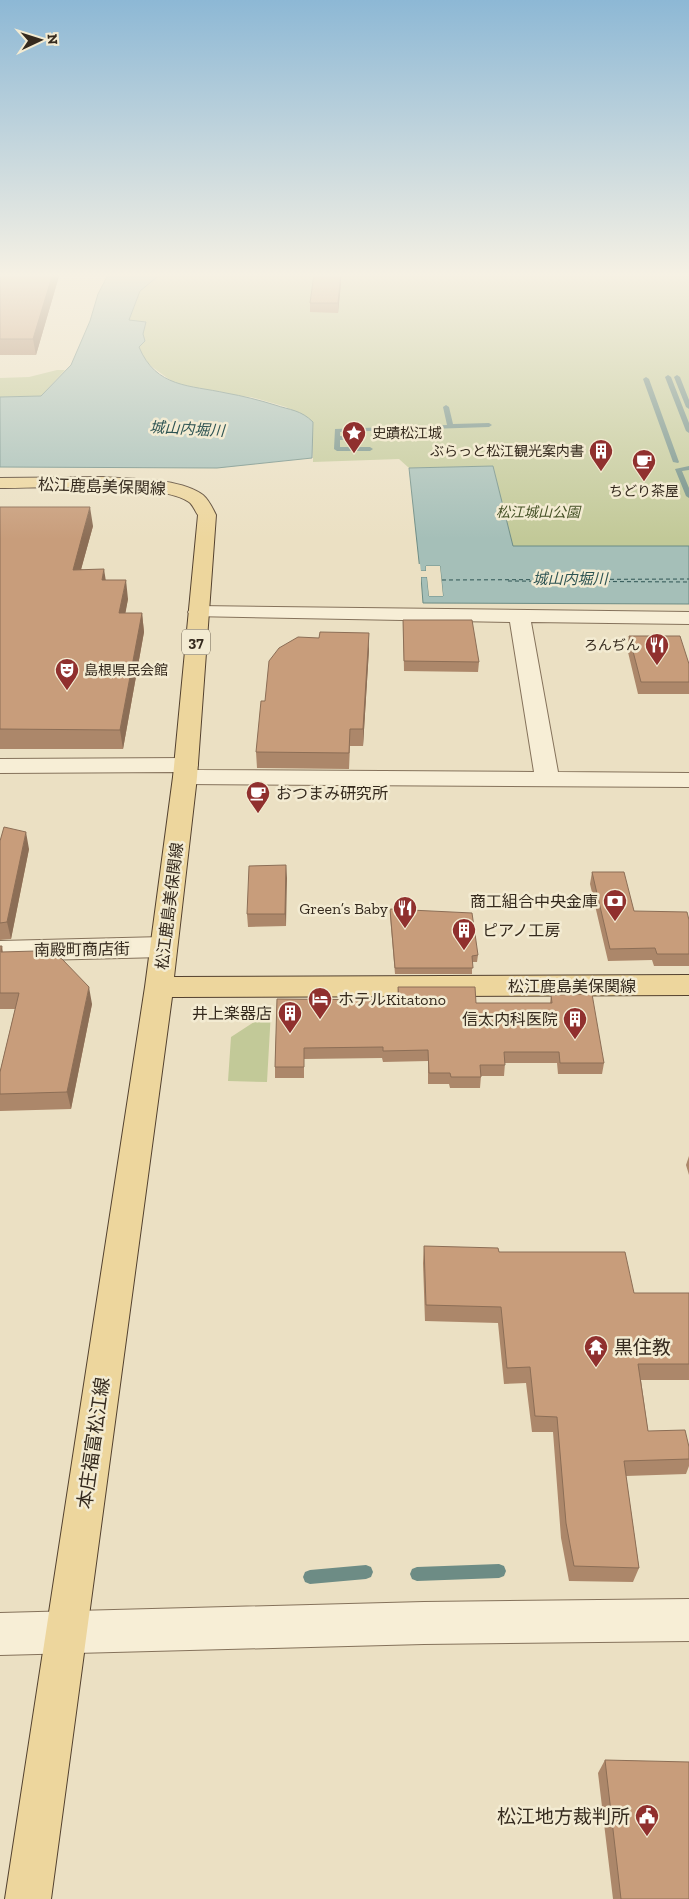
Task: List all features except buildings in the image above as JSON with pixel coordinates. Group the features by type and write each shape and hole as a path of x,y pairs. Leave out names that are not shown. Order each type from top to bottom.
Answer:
{"main road":[{"name":"松江鹿島美保関線","path":"0,484 152,485 184,492 198,499 207,515 186,771 159,987 689,985"},
{"name":"本庄福富松江線","path":"28,1899 159,987"}],"street":[{"path":"198,612 689,618"},
{"path":"520,617 548,779"},
{"path":"0,766 548,779 689,780"},
{"name":"南殿町商店街","path":"0,951 163,947"},
{"path":"0,1634 424,1623 689,1620"}],"green space":[{"name":"松江城山公園","path":"147,362 689,362 689,546 513,546 493,466 409,468 399,459 313,462 313,422 286,407 251,397 236,396 174,383"},
{"path":"57,370 65,370 41,396 0,397 0,378 29,377"},
{"path":"271,1011 267,1082 228,1081 231,1037"}],"water":[{"name":"城山内堀川","path":"72,362 147,362 155,370 175,382 251,398 295,411 313,422 312,458 217,468 0,467 0,397 41,396"},
{"name":"城山内堀川","path":"493,466 513,546 689,546 689,604 423,603 421,577 427,577 429,596 443,596 440,566 426,566 426,571 420,571 409,468"}],"pier":[{"path":"417,564 420,564 421,571 426,571 426,566 440,566 443,596 429,596 427,577 421,577 421,586 419,586 419,576 428,575 431,594 441,594 438,568 428,568 427,573 420,574"}],"waterway":[{"path":"668,377 689,431"},
{"path":"677,377 689,407"},
{"path":"646,379 676,462"},
{"path":"446,407 450,426"},
{"path":"337,438 337,430 489,425"},
{"path":"337,438 359,437"},
{"path":"337,438 337,449 370,449"},
{"path":"689,468 678,469 689,496"},
{"path":"417,1574 499,1571"},
{"path":"310,1577 366,1572"}],"ferry route":[{"path":"442,580 689,579"},
{"path":"508,581 689,582"}],"place":[{"name":"史蹟松江城","path":"354,454"},
{"name":"ぶらっと松江観光案内書","path":"601,472"},
{"name":"ちどり茶屋","path":"644,482"},
{"name":"ろんぢん","path":"657,666"},
{"name":"島根県民会館","path":"67,691"},
{"name":"おつまみ研究所","path":"258,814"},
{"name":"商工組合中央金庫","path":"615,922"},
{"name":"Green’s Baby","path":"405,929"},
{"name":"ピアノ工房","path":"464,951"},
{"name":"ホテルKitatono","path":"320,1020"},
{"name":"井上楽器店","path":"290,1034"},
{"name":"信太内科医院","path":"575,1040"},
{"name":"黒住教","path":"596,1368"},
{"name":"松江地方裁判所","path":"647,1837"}]}
